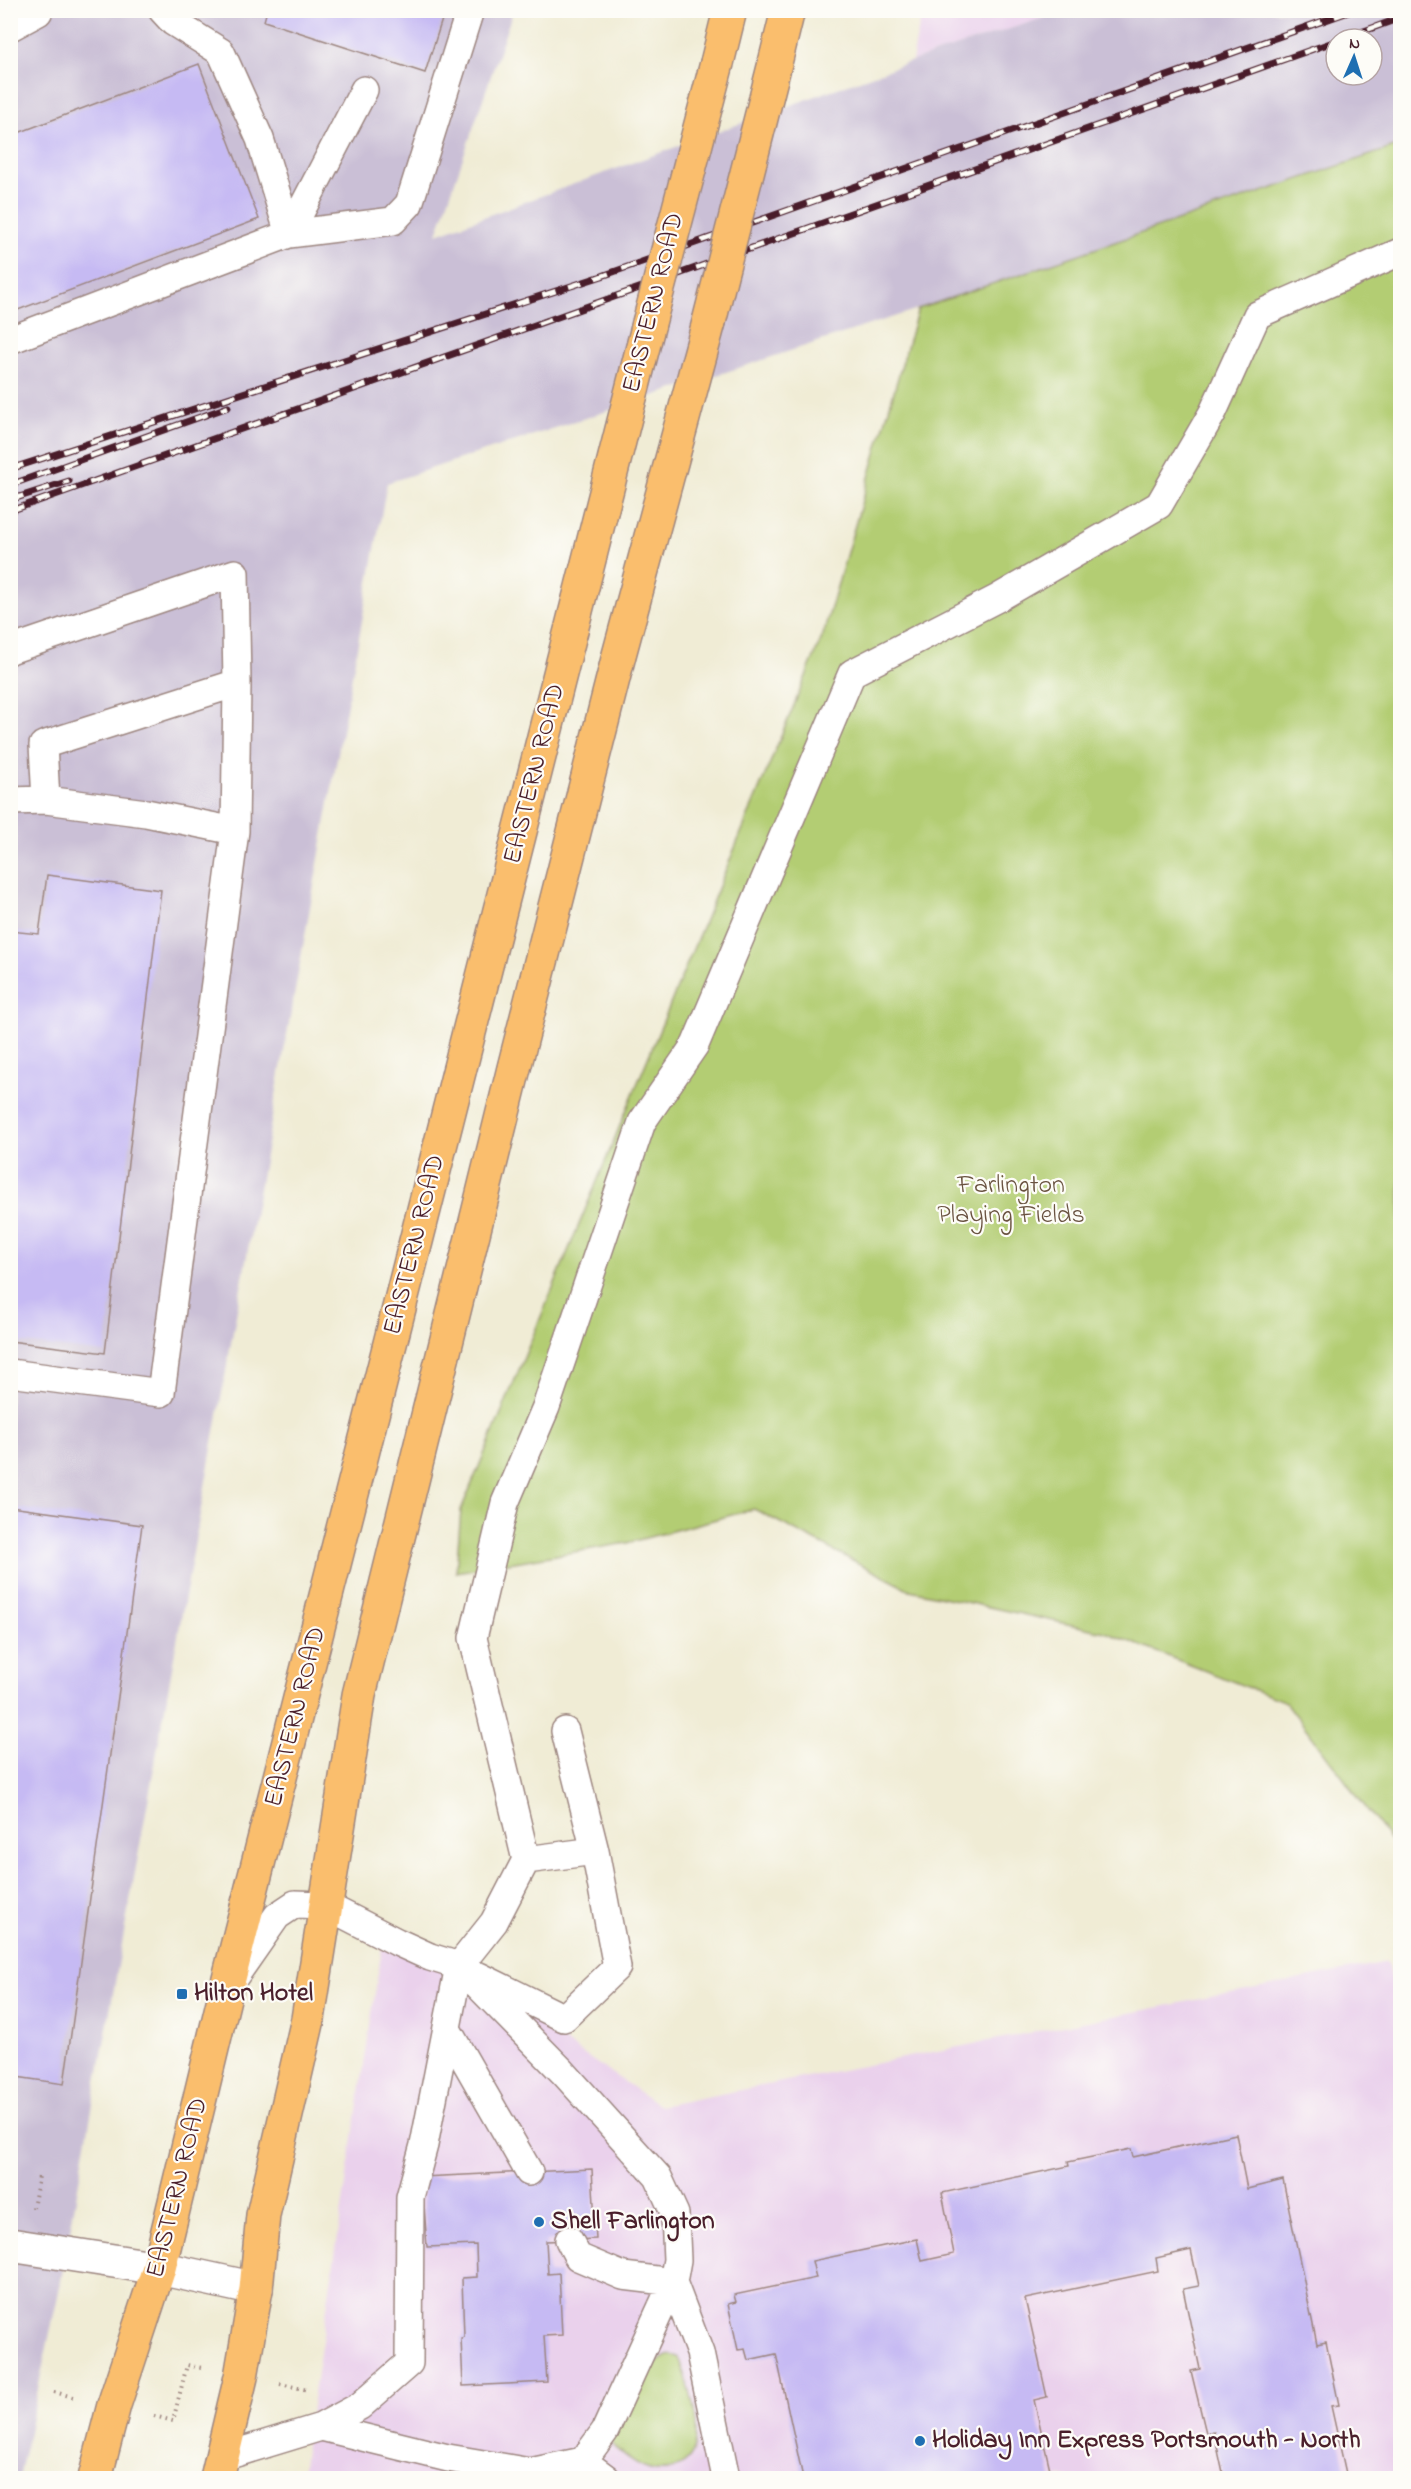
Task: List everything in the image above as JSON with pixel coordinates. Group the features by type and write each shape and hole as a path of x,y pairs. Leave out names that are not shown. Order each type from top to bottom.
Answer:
{"main road":[{"name":"EASTERN ROAD","path":"95,2478 114,2405 159,2268 226,1990 730,10"},
{"name":"EASTERN ROAD","path":"220,2468 242,2377 256,2289 263,2215 308,2019 359,1695 616,667 709,322 788,10"}],"street":[{"path":"10,24 36,10"},
{"path":"10,2245 159,2268 256,2289"}],"lane":[{"path":"162,10 174,22 221,52 260,139 289,234"},
{"path":"10,340 289,234 393,221 409,204 470,10"},
{"path":"289,234 364,90"},
{"path":"220,2468 321,2427 360,2406 409,2363 410,2197 424,2145 459,1966 494,1922 526,1860 473,1638 505,1503 546,1407 642,1122 694,1045 852,674 998,598 1159,505 1213,412 1257,315 1401,252"},
{"path":"10,650 235,573 237,682 235,831 161,1393 10,1373"},
{"path":"46,800 43,745 237,682"},
{"path":"10,801 46,800 146,813 235,831"},
{"path":"226,1990 277,1916 295,1904 325,1905 396,1942 430,1957 459,1966 564,2018 617,1967 595,1851 565,1731"},
{"path":"526,1860 595,1851"},
{"path":"321,2427 448,2458 530,2472 582,2460 605,2431 673,2282 677,2260 675,2214 658,2177 563,2072 459,1966"},
{"path":"447,2030 529,2172"},
{"path":"569,2240 578,2257 623,2276 673,2282"},
{"path":"673,2282 700,2353 726,2478"},
{"path":"582,2460 606,2478"}],"path":[{"path":"54,2392 173,2421 187,2365 312,2390"}],"shaded area":[{"path":"11,11 513,11 437,234 912,61 1065,11 1400,11 1400,145 918,309 387,483 60,2286 19,2478 10,2478 10,388 16,385 11,379"},
{"path":"922,11 1065,11 912,61"},
{"path":"386,1921 660,2106 1387,1962 1400,2025 1400,2478 301,2478"}],"green space":[{"name":"Farlington Playing Fields","path":"1400,145 1400,1853 1286,1702 1105,1632 910,1590 754,1509 627,1543 456,1572 461,1510 823,635 918,309"},
{"path":"670,2355 679,2357 685,2376 694,2408 696,2438 694,2448 685,2463 669,2470 651,2469 638,2464 611,2444 612,2434 644,2377 652,2367"}],"building":[{"path":"267,10 445,10 425,73 264,21"},
{"path":"199,64 259,219 10,313 10,136"},
{"path":"47,875 161,890 105,1353 10,1341 10,931 39,934"},
{"path":"10,1507 142,1525 64,2084 10,2076"},
{"path":"1236,2134 1247,2189 1283,2180 1317,2344 1326,2342 1339,2405 1331,2406 1347,2478 1224,2478 1214,2432 1206,2433 1191,2371 1200,2369 1183,2289 1199,2286 1191,2250 1156,2258 1158,2271 1025,2299 1047,2397 1034,2400 1052,2478 803,2478 776,2354 748,2360 745,2349 738,2350 728,2304 736,2302 734,2295 816,2278 812,2261 917,2239 922,2261 954,2254 942,2193 1069,2166 1068,2162 1131,2149 1133,2157"},
{"path":"592,2169 596,2239 546,2241 548,2274 559,2273 562,2335 544,2336 547,2382 463,2386 462,2278 477,2277 476,2245 427,2247 422,2177"}],"railway":[{"path":"10,469 602,276 1354,10"},
{"path":"1375,27 1400,18"},
{"path":"10,511 1324,45"},
{"path":"10,485 228,407"},
{"path":"10,500 69,481"}],"place":[{"name":"Hilton Hotel","path":"182,1994"},
{"name":"Shell Farlington","path":"539,2222"},
{"name":"Holiday Inn Express Portsmouth - North","path":"920,2441"}]}
